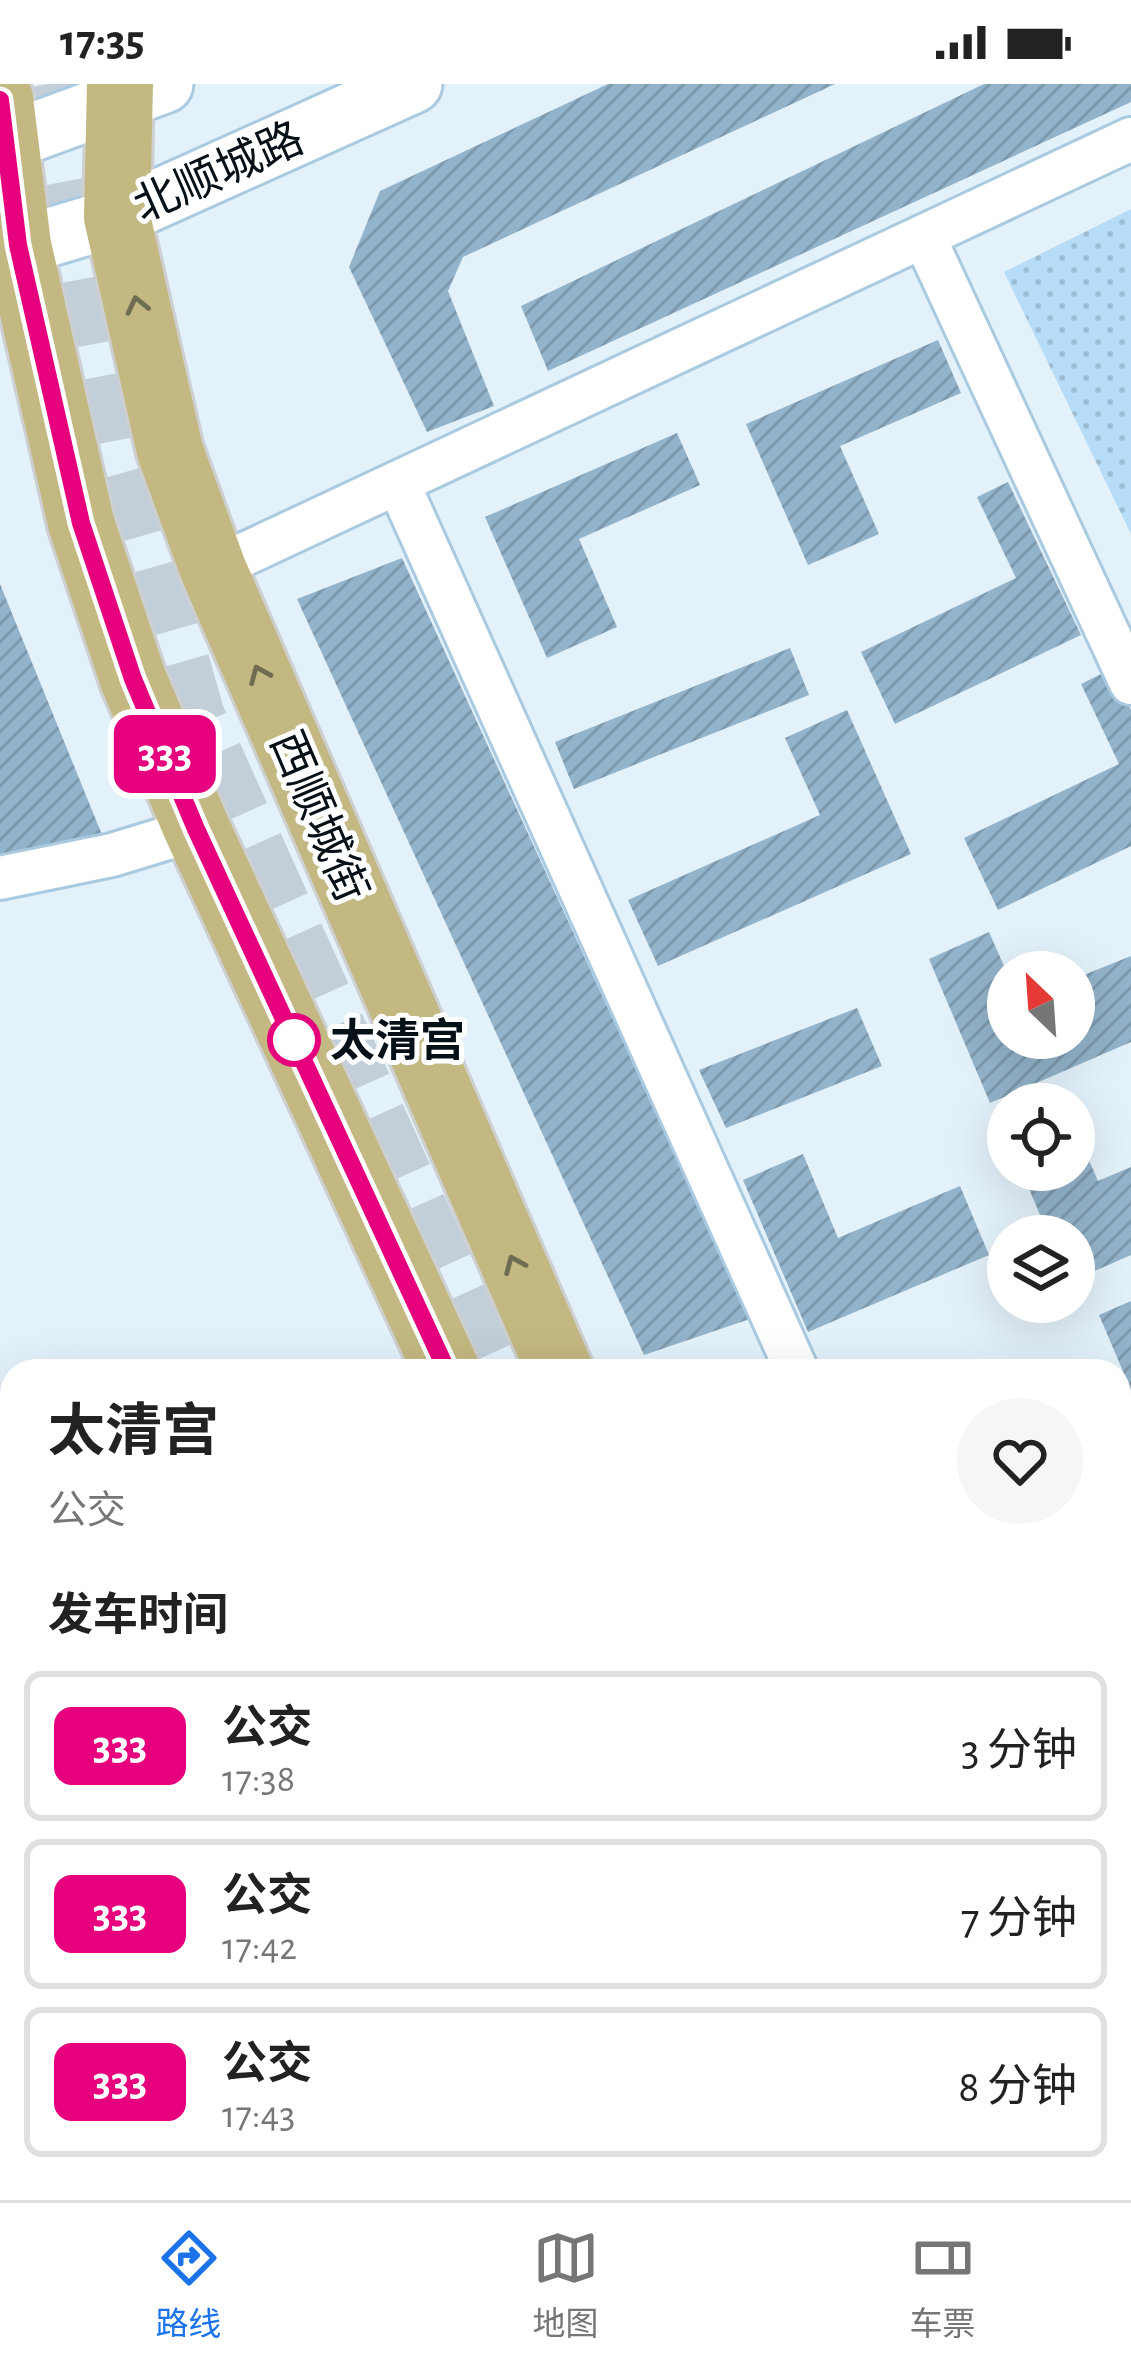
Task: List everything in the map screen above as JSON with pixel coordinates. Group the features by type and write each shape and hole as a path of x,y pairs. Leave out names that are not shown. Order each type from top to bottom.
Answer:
{"main road":[{"name":"北顺城路","path":"9,248 117,217 413,84"},
{"name":"西顺城街","path":"135,90 117,217 170,451 213,569 555,1359"},
{"path":"135,90 2,128 9,248 81,523 133,679 196,829 441,1359"}],"street":[{"path":"213,569 1131,140"},
{"path":"923,237 1131,682"},
{"path":"398,483 792,1359"},
{"path":"0,878 112,855 196,829"}],"shaded area":[{"path":"1131,209 1131,534 1004,272"}],"building":[{"path":"608,84 835,84 463,257 448,291 494,406 427,432 349,267 380,191"},
{"path":"984,84 1131,84 1131,102 548,371 521,306"},
{"path":"938,340 961,393 840,446 879,534 808,565 746,424"},
{"path":"677,433 700,485 579,539 617,627 547,658 485,517"},
{"path":"1008,482 1081,635 895,724 861,652 1016,578 977,497"},
{"path":"402,558 750,1319 644,1355 297,599"},
{"path":"0,584 107,847 0,872"},
{"path":"790,648 809,695 574,789 555,742"},
{"path":"1111,669 1131,710 1131,846 998,910 964,838 1119,764 1081,684"},
{"path":"847,710 911,854 658,966 628,900 820,815 785,738"},
{"path":"989,932 997,951 987,951 987,1059 1092,1059 1036,1083 987,1083 987,1096 929,959"},
{"path":"1131,956 1131,1042 1095,1058 1095,971"},
{"path":"857,1008 882,1066 726,1128 699,1070"},
{"path":"803,1154 838,1238 960,1186 987,1256 808,1332 743,1180"},
{"path":"1131,1167 1131,1255 1095,1271 1095,1215 1040,1215 1030,1191 1095,1191 1095,1174 1098,1181"},
{"path":"1131,1301 1131,1359 1118,1359 1099,1315"}],"tunnel":[{"path":"48,84 122,473 192,717 482,1359"}],"bus line":[{"name":"333","path":"0,100 18,245 81,523 133,679 196,829 441,1359"}],"place":[{"name":"太清宫","path":"294,1040"}]}
